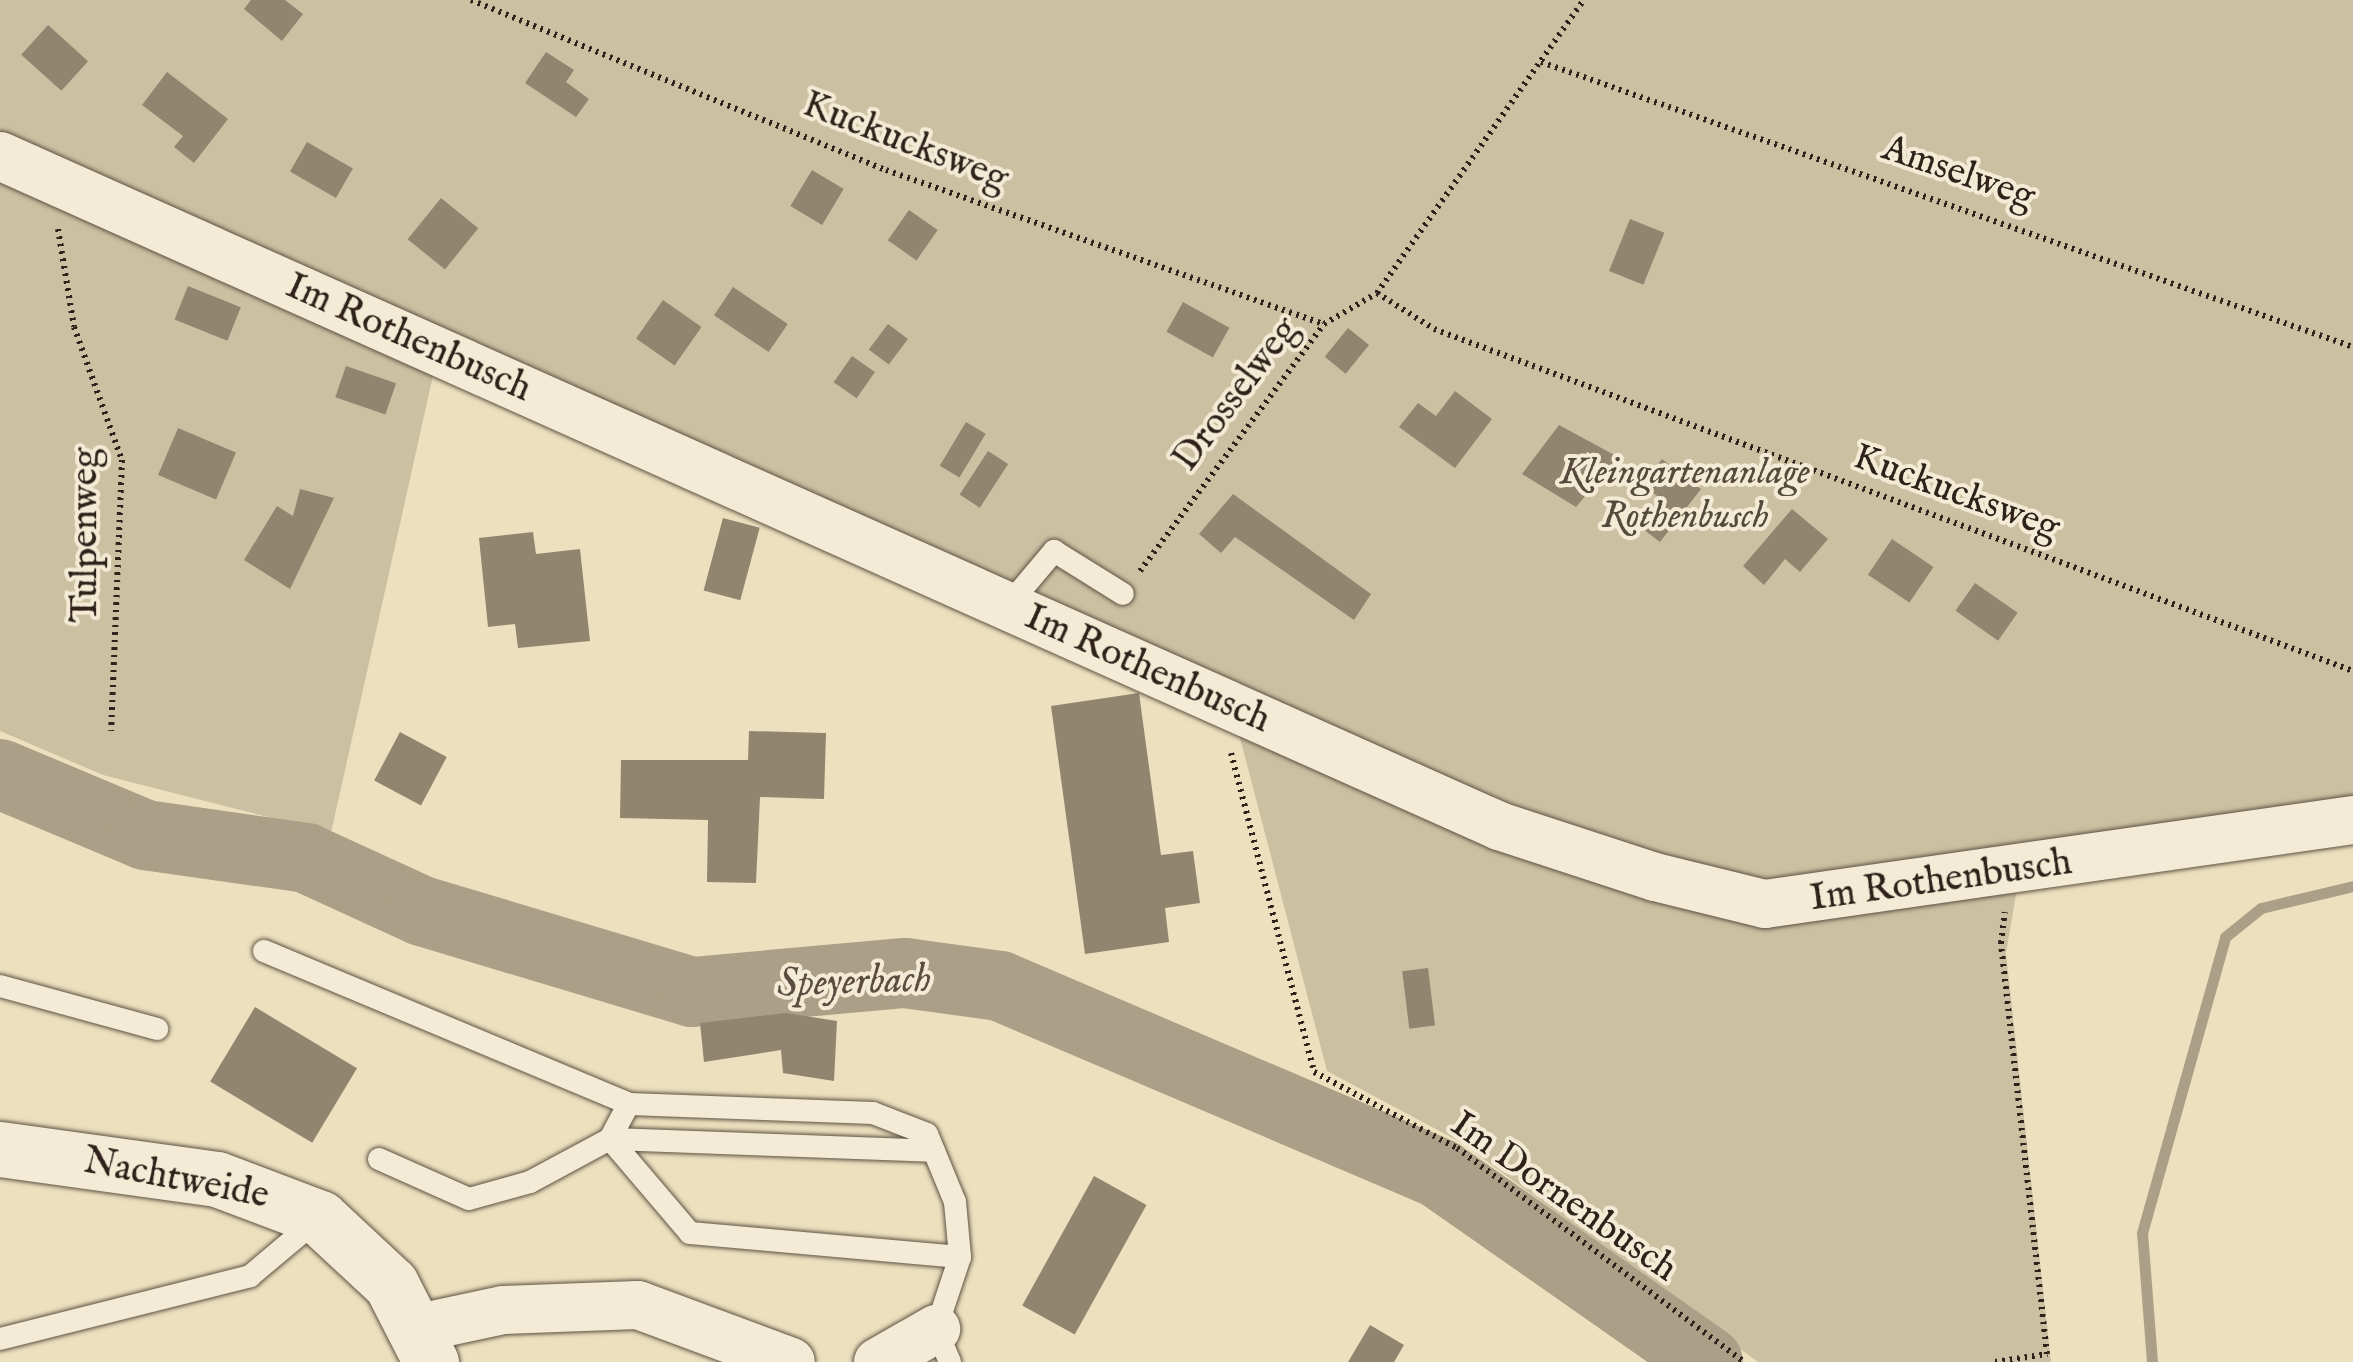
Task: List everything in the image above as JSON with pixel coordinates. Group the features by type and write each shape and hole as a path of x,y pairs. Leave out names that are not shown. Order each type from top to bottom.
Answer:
{"street":[{"name":"Im Rothenbusch","path":"19,164 1500,826 1765,904 2010,874 2353,820"},
{"name":"Nachtweide","path":"0,1149 217,1179 320,1218 359,1248 424,1345 503,1310 638,1305 791,1362"},
{"path":"878,1362 943,1346"}],"lane":[{"path":"1006,608 1054,551 1122,594"},
{"path":"264,951 629,1104 660,1109 873,1113 927,1134 955,1202 960,1257 943,1346"},
{"path":"0,986 74,998 157,1029"},
{"path":"610,1139 629,1104"},
{"path":"379,1159 469,1198 530,1182 610,1139 934,1151"},
{"path":"610,1139 690,1232 960,1257"},
{"path":"0,1339 250,1276 320,1218"}],"path":[{"name":"Kuckucksweg","path":"471,0 593,42 886,170 1324,324"},
{"name":"Drosselweg","path":"1122,594 1324,324 1378,293 1584,0"},
{"name":"Amselweg","path":"1541,62 2353,347"},
{"name":"Tulpenweg","path":"19,164 59,232 74,328 122,460 111,731"},
{"name":"Kuckucksweg","path":"1378,293 1434,329 2353,671"},
{"name":"Im Dornenbusch","path":"1217,699 1314,1072 1457,1148 1744,1362"},
{"path":"1994,1362 2047,1354 2001,944 2010,874"}],"green space":[{"name":"Kleingartenanlage Rothenbusch","path":"0,0 2353,0 2353,800 2022,860 2006,953 2051,1362 1758,1362 1462,1143 1327,1071 1227,688 441,340 331,833 103,775 0,731"}],"building":[{"path":"251,0 285,0 303,14 282,41 244,9"},
{"path":"48,25 88,61 61,91 21,55"},
{"path":"546,52 574,70 566,82 589,99 576,117 525,83"},
{"path":"167,72 228,119 194,163 174,147 183,136 142,105"},
{"path":"307,142 353,168 336,198 290,171"},
{"path":"812,170 844,189 822,225 790,206"},
{"path":"441,198 478,228 445,269 408,239"},
{"path":"909,210 938,230 916,260 888,240"},
{"path":"1630,219 1664,233 1643,285 1609,271"},
{"path":"188,286 241,307 227,341 175,319"},
{"path":"733,287 788,324 769,352 714,315"},
{"path":"663,300 702,327 675,365 636,339"},
{"path":"1183,302 1229,328 1213,357 1167,332"},
{"path":"888,324 908,339 889,365 869,350"},
{"path":"1348,328 1369,345 1346,374 1325,357"},
{"path":"852,356 875,372 857,398 834,382"},
{"path":"346,366 396,383 385,414 335,397"},
{"path":"1455,391 1492,419 1455,468 1399,427 1418,403 1436,416"},
{"path":"966,422 986,434 959,478 940,466"},
{"path":"1559,425 1618,457 1576,507 1522,474"},
{"path":"178,428 236,453 216,500 158,475"},
{"path":"988,451 1008,464 980,508 960,495"},
{"path":"1662,459 1701,489 1660,542 1639,526 1660,498 1642,485"},
{"path":"300,489 334,498 290,589 244,560 277,506 293,516"},
{"path":"1233,494 1371,594 1354,620 1235,537 1221,553 1199,534"},
{"path":"1792,509 1828,539 1800,572 1785,559 1764,585 1743,566"},
{"path":"723,518 760,528 740,600 704,590"},
{"path":"533,532 536,554 580,549 590,641 518,648 515,624 488,627 479,538"},
{"path":"1892,539 1933,567 1909,603 1868,575"},
{"path":"1975,583 2018,613 1998,641 1955,611"},
{"path":"1139,693 1161,855 1193,851 1200,903 1165,908 1169,942 1085,954 1051,706"},
{"path":"749,731 826,733 824,799 760,797 756,883 707,882 708,820 620,818 621,760 748,760"},
{"path":"400,732 447,757 421,805 374,781"},
{"path":"1428,968 1435,1026 1409,1029 1402,971"},
{"path":"255,1007 357,1068 312,1143 210,1082"},
{"path":"786,1013 837,1021 834,1081 783,1073 781,1050 704,1062 700,1023"},
{"path":"1094,1176 1146,1205 1075,1335 1022,1305"},
{"path":"1370,1325 1404,1345 1394,1362 1348,1362"}],"waterway":[{"name":"Speyerbach","path":"0,774 145,835 306,858 422,911 692,992 905,973 1000,986 1440,1174 1708,1362"},
{"path":"2152,1362 2142,1233 2225,937 2261,908 2353,886"}]}
